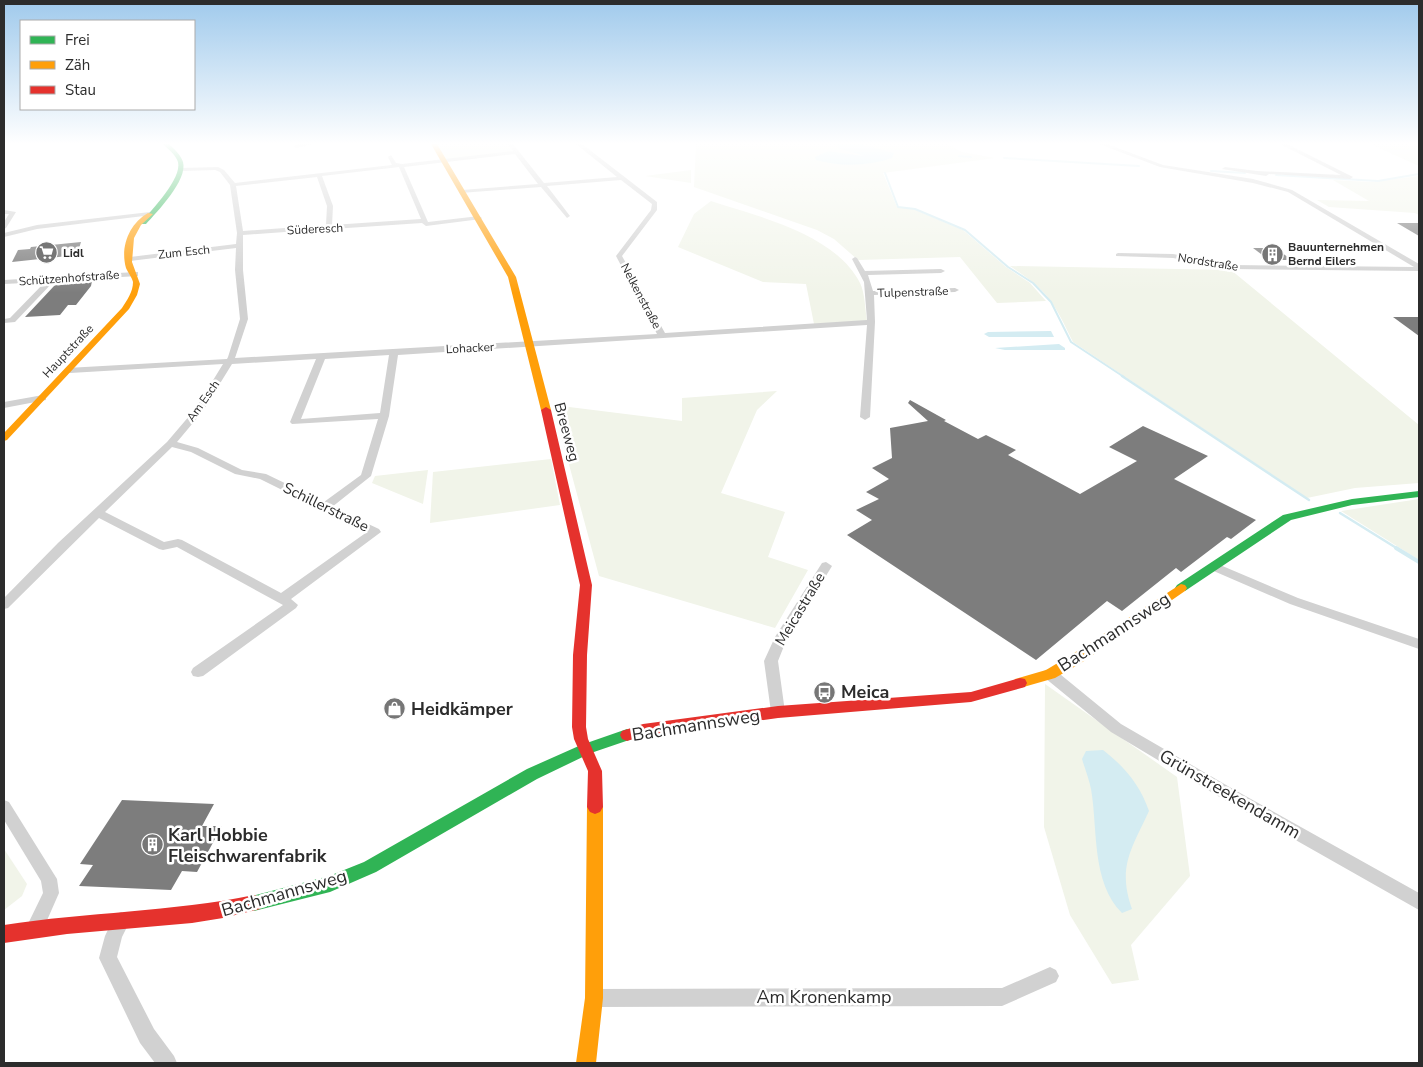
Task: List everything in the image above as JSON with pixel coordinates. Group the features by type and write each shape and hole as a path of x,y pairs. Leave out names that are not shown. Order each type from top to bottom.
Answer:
{"street":[{"name":"Hauptstraße","path":"4,438 70,370 132,298 136,287 135,274 138,268 133,258 138,234 150,214 167,194"},
{"name":"Am Esch","path":"4,605 170,444 200,409 230,362 244,319 239,246 240,233 234,194"},
{"path":"326,194 330,206 329,229"},
{"path":"414,194 425,221"},
{"name":"Breeweg","path":"463,194 512,277 528,345 558,455 586,585 580,655 579,727 586,749"},
{"path":"551,194 568,216"},
{"name":"Nelkenstraße","path":"644,194 655,203 654,210 619,256 662,336"},
{"path":"1295,194 1419,268"},
{"path":"4,212 13,212 4,233"},
{"path":"4,233 37,227 150,214"},
{"name":"Süderesch","path":"240,233 329,229 425,221 426,224 479,218"},
{"name":"Zum Esch","path":"133,258 239,246"},
{"name":"Nordstraße","path":"1118,255 1173,256 1233,267 1419,268"},
{"path":"855,259 868,282 870,293 871,322 865,417"},
{"path":"863,273 941,271"},
{"name":"Schützenhofstraße","path":"4,282 135,274"},
{"path":"4,329 8,320 51,280"},
{"name":"Tulpenstraße","path":"870,293 955,290"},
{"name":"Lohacker","path":"70,370 528,345 871,322"},
{"path":"325,507 366,476 384,416 394,353"},
{"path":"321,357 295,422 384,416"},
{"path":"4,405 43,398"},
{"name":"Schillerstraße","path":"170,444 180,445 202,454 249,477 262,476 375,532 282,599"},
{"name":"Bachmannsweg","path":"4,934 35,928 216,913 330,884 370,867 532,774 586,749 643,730 778,712 971,697 1050,674 1076,659 1287,517 1355,500 1419,494"},
{"path":"98,513 164,546 178,543 292,605 198,672"},
{"name":"Meicastraße","path":"778,712 771,661 780,640 826,566"},
{"path":"1213,566 1294,601 1419,644"},
{"name":"Grünstreekendamm","path":"1050,674 1116,728 1419,902"},
{"path":"586,749 595,770 594,998 586,1063"},
{"path":"4,807 49,879 51,893 35,928"},
{"path":"121,921 114,936 108,958 147,1036 167,1063"},
{"name":"Am Kronenkamp","path":"594,998 1002,997 1050,976"}],"shaded area":[{"path":"713,194 892,194 897,207 913,209 963,230 1006,267 1030,283 1046,301 997,303 960,257 858,260 834,239 817,230"},
{"path":"1357,194 1419,194 1419,215 1415,213 1329,207 1317,200 1369,201"},
{"path":"711,201 773,221 815,240 833,252 848,266 862,287 867,321 814,324 806,284 763,282 678,247 694,214"},
{"path":"1010,266 1231,270 1419,425 1419,483 1355,488 1307,498 1073,342 1049,298"},
{"path":"777,391 757,410 721,493 785,512 768,557 808,570 775,628 599,576 553,405 682,421 682,398"},
{"path":"551,459 560,505 430,523 433,472"},
{"path":"428,470 423,504 372,483 375,476"},
{"path":"1419,499 1419,560 1341,511"},
{"path":"1045,684 1177,777 1190,876 1131,945 1139,980 1112,984 1070,915 1044,827"},
{"path":"4,849 27,884 22,896 4,910"}],"water":[{"path":"1051,331 1054,337 989,337 984,334 988,332"},
{"path":"1059,344 1065,350 1005,350 995,348"},
{"path":"1103,750 1131,777 1149,811 1132,847 1126,869 1126,881 1132,909 1122,913 1112,900 1100,871 1091,789 1082,759 1086,751"}],"building":[{"path":"1397,223 1419,223 1419,236"},
{"name":"Lidl","path":"81,242 77,255 12,262 18,250"},
{"name":"Bauunternehmen Bernd Eilers","path":"1253,248 1275,248 1292,260 1269,260"},
{"path":"80,281 92,281 91,286 76,305 68,305 60,315 25,317 55,285 79,283"},
{"path":"1393,317 1419,317 1419,336"},
{"path":"910,400 978,439 986,435 1016,450 1008,455 1080,494 1137,461 1109,447 1143,426 1208,456 1174,479 1256,520 1231,539 1227,537 1181,572 1176,568 1122,611 1107,601 1036,660 847,535 872,520 856,510 879,499 866,492 889,479 872,468 892,458 890,428 928,421 908,403"},
{"name":"Karl Hobbie Fleischwarenfabrik","path":"122,800 214,804 202,826 222,826 197,872 182,871 171,890 79,886 93,865 80,864"}],"waterway":[{"path":"893,194 898,207 915,209 965,230 1008,267 1033,283 1051,302 1071,342 1124,377"},
{"path":"1122,376 1309,500"},
{"path":"1340,513 1398,549"},
{"path":"1396,548 1419,562"}],"traffic: fast":[{"path":"144,223 168,194"},
{"path":"1181,588 1287,517 1352,502 1419,494"},
{"path":"254,903 330,884 370,867 532,774 586,749 627,735"}],"traffic: slow":[{"path":"463,194 512,277 546,410"},
{"path":"4,438 125,309 136,288 135,279 128,262 131,238 138,223 150,214"},
{"path":"1020,683 1050,674 1076,659 1181,588"},
{"path":"586,1063 594,998 595,807"}],"traffic: jam":[{"path":"546,410 586,585 580,655 579,727 581,739 595,771 595,807"},
{"path":"627,735 643,730 778,712 971,697 1020,683"},
{"path":"4,934 67,925 161,918 223,910 254,903"}],"place":[{"name":"Lidl","path":"47,253"},
{"name":"Bauunternehmen Bernd Eilers","path":"1272,254"},
{"name":"Meica","path":"825,692"},
{"name":"Heidkämper","path":"395,709"},
{"name":"Karl Hobbie Fleischwarenfabrik","path":"152,845"}]}
